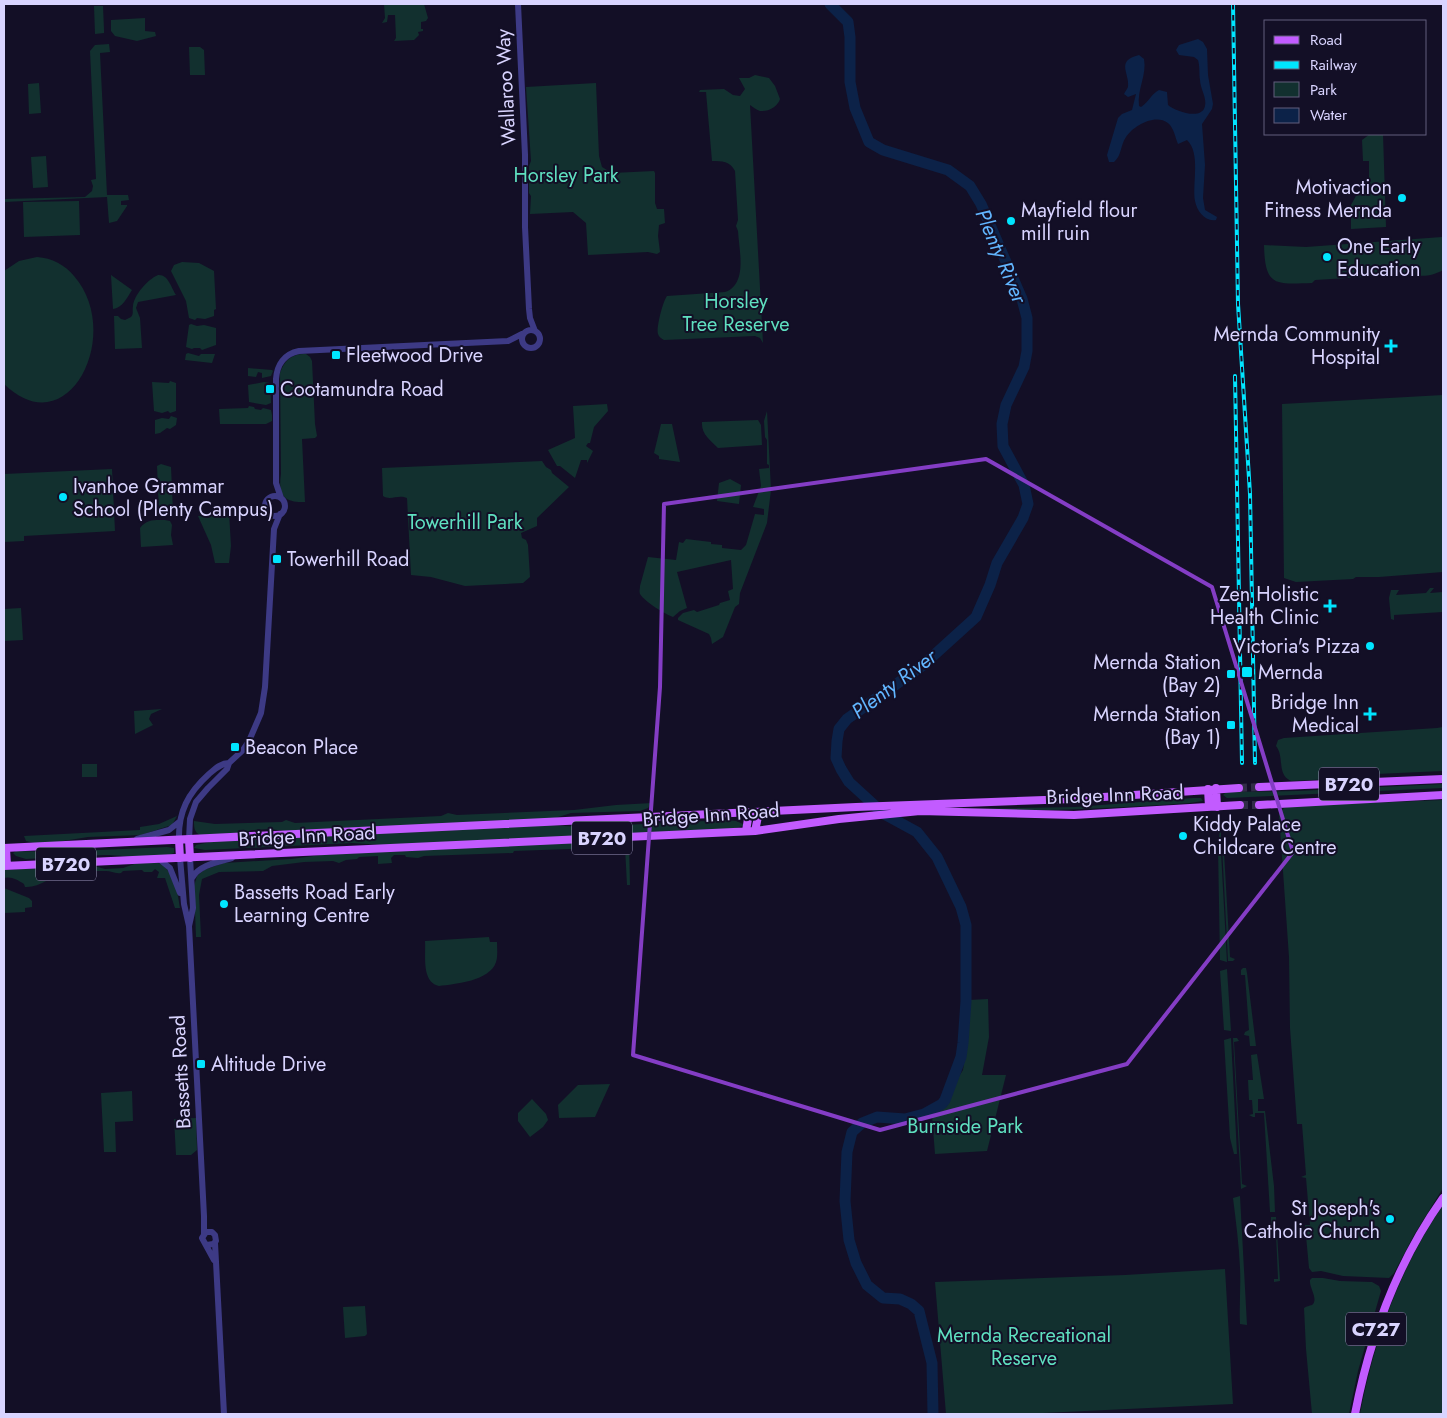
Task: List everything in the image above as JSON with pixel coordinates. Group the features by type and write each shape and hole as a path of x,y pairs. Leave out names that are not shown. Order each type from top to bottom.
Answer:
{"main road":[{"name":"B720","path":"1259,787 1443,779"},
{"name":"Bridge Inn Road","path":"5,848 896,805 1088,798 1239,788"},
{"path":"1212,789 1213,807"},
{"name":"B720","path":"1259,804 1443,795"},
{"name":"Bridge Inn Road","path":"5,866 755,831 920,811 1074,814 1240,806"},
{"path":"755,831 759,812"},
{"path":"746,831 749,813"},
{"path":"179,840 180,858"},
{"name":"Bassetts Road","path":"189,840 190,858"},
{"path":"5,848 5,866"},
{"name":"C727","path":"1355,1414 1366,1363 1387,1300 1407,1257 1443,1198"}],"street":[{"name":"Wallaroo Way","path":"518,4 526,155 526,238 530,318 535,331"},
{"name":"Wallaroo Way","path":"523,333 530,318"},
{"path":"189,840 190,819 196,802 227,769 229,763 243,750 257,724 263,706 274,529 285,506 276,483 276,375 280,364 288,355 299,351 508,340 532,348 539,344 539,335 535,331 530,330 508,340"},
{"path":"523,333 521,340 524,345"},
{"path":"274,529 265,504 276,483"},
{"path":"269,497 281,498"},
{"path":"268,514 274,516 280,514"},
{"path":"179,840 179,822 183,807 190,794 218,766 229,763"},
{"path":"124,842 164,831 174,827 179,822"},
{"path":"192,878 204,867 238,856"},
{"name":"Bassetts Road","path":"180,858 184,904 189,926 204,1234"},
{"name":"Bassetts Road","path":"189,926 192,915 190,858"},
{"path":"159,859 170,868 184,904"},
{"name":"Bassetts Road","path":"204,1216 212,1232"},
{"path":"215,1263 203,1240 204,1234 208,1231 212,1232 216,1237 214,1243 224,1414"},
{"path":"207,1245 214,1243"}],"highlighted area":[{"path":"986,459 1212,587 1293,852 1127,1064 880,1130 633,1055 660,687 664,504"}],"green space":[{"path":"384,4 424,4 428,18 426,21 421,22 421,29 423,31 418,32 419,35 414,40 394,41 396,38 395,15 388,15 387,22 382,23 385,18"},
{"path":"94,6 103,6 104,33 95,34"},
{"path":"145,18 145,31 155,32 156,36 137,41 115,36 111,31 111,20"},
{"path":"109,44 110,52 100,53 107,195 128,195 129,200 121,201 121,205 127,206 117,221 109,223 107,197 4,202 4,199 85,197 92,191 91,180 96,179 90,51 95,45"},
{"path":"189,47 200,47 204,50 205,75 190,75"},
{"name":"Horsley Tree Reserve","path":"755,75 769,78 775,86 780,99 775,106 767,111 760,111 750,105 763,343 760,338 755,336 664,340 658,334 658,326 667,296 725,292 737,282 740,257 736,226 738,220 735,171 728,163 712,161 706,92 699,92 700,90 724,89 733,95 740,96 745,89 739,78 749,78"},
{"path":"39,83 41,113 29,114 28,84"},
{"name":"Horsley Park","path":"596,83 599,156 602,167 612,173 654,171 655,173 655,203 657,209 664,209 665,223 659,225 660,252 657,254 648,252 588,255 586,223 573,212 530,214 529,166 531,161 526,87"},
{"path":"1369,135 1383,135 1386,227 1351,229 1351,205 1364,181 1368,183 1369,180 1369,161 1363,161 1362,140"},
{"path":"46,156 48,187 33,188 31,157"},
{"path":"79,201 80,235 24,237 23,202"},
{"path":"1443,236 1443,270 1428,275 1412,274 1315,280 1312,283 1289,283 1274,280 1270,276 1265,259 1264,245 1306,247"},
{"path":"37,257 58,263 74,276 88,300 93,326 91,352 82,375 68,393 49,402 28,400 4,384 4,271 19,261"},
{"path":"182,262 199,263 214,271 216,309 214,310 214,316 205,319 197,318 195,320 189,318 186,301 171,271 174,265"},
{"path":"111,275 132,290 122,305 113,309"},
{"path":"158,275 167,279 176,295 138,302 136,308 140,318 142,348 115,349 114,316 125,320 131,317 134,302 139,292 150,280"},
{"path":"189,325 216,328 216,345 202,350 200,348 192,349 186,347"},
{"path":"188,353 199,356 201,354 215,354 212,363 185,360"},
{"path":"306,354 312,361 317,436 315,438 302,439 305,502 298,502 287,499 281,492 280,487 280,373 284,365 293,356"},
{"path":"248,368 273,371 271,376 262,378 262,373 258,372 256,377 248,376"},
{"path":"170,381 176,383 176,411 162,413 154,411 152,382 169,383"},
{"path":"264,382 270,383 271,403 266,405 249,402 248,385"},
{"path":"1443,395 1443,572 1296,582 1284,578 1282,404"},
{"path":"607,404 608,411 594,427 590,443 586,446 593,451 587,463 587,460 581,460 575,478 560,466 557,466 548,450 575,438 573,406"},
{"path":"249,406 255,409 271,410 272,421 266,424 220,424 219,409 248,408"},
{"path":"767,411 771,490 767,523 740,593 739,604 735,607 723,637 712,644 709,634 678,620 678,618 683,613 694,610 697,612 730,600 728,591 733,589 731,560 677,572 687,608 673,617 646,601 640,593 640,586 648,557 676,560 679,542 683,543 686,539 711,542 711,544 722,545 722,548 741,550 746,545 755,514 764,515 764,509 753,507 761,486 759,469 769,468 767,464 767,440 765,437 764,421"},
{"path":"171,416 177,418 176,425 155,434 155,420 169,419"},
{"path":"758,420 761,425 762,445 718,448 707,436 702,426 702,422"},
{"path":"661,424 672,424 680,462 659,459 659,456 654,453"},
{"name":"Towerhill Park","path":"542,461 552,473 569,487 537,518 537,526 521,533 522,538 526,540 528,545 530,577 523,583 465,586 431,577 411,575 407,498 383,496 382,468"},
{"path":"161,464 171,467 173,512 159,512 157,466"},
{"path":"112,469 115,531 24,536 24,541 4,542 4,474"},
{"path":"730,479 741,485 739,504 717,501 719,483"},
{"path":"229,512 231,546 229,563 215,563 211,545 198,516"},
{"path":"154,520 170,521 172,525 173,545 141,547 140,528"},
{"path":"1430,588 1434,588 1430,593 1443,592 1443,612 1394,615 1394,620 1391,619 1389,598 1391,590 1399,590 1396,595 1426,593"},
{"path":"21,608 23,640 4,641 4,609"},
{"path":"162,709 151,714 149,719 153,725 135,734 134,711"},
{"path":"1443,727 1443,771 1291,781 1286,778 1282,770 1279,750 1276,746 1278,740 1284,738"},
{"path":"82,764 97,764 97,777 82,777"},
{"path":"1443,784 1443,788 1227,798 1223,795 1226,792 1297,791"},
{"path":"1201,798 1203,801 1132,807 1074,809 957,809 1075,807"},
{"path":"1443,800 1443,1188 1414,1235 1394,1273 1389,1278 1343,1276 1321,1271 1312,1272 1309,1268 1305,1225 1310,1225 1306,1178 1301,1177 1306,1175 1302,1124 1297,1124 1290,1028 1289,957 1279,814 1284,808 1291,806"},
{"path":"652,803 648,808 640,811 571,813 552,819 284,831 270,829 241,833 200,835 195,831 194,825 194,821 215,824 282,822 286,820 295,823 441,816 448,813 457,815 574,810"},
{"path":"177,816 172,825 141,835 88,837 57,842 34,843 26,841 24,836 140,830 140,827 159,824"},
{"path":"736,821 743,824 743,826 731,829 383,845 352,843 205,850 194,848 196,845 215,841 549,825 581,827"},
{"path":"1220,829 1227,962 1220,960 1218,846"},
{"path":"618,840 624,844 629,843 630,885 627,885 625,847 514,851 513,853 424,856 418,858 394,855 391,858 392,863 378,864 378,856 359,857 339,863 333,861 304,862 272,866 263,871 219,872 202,879 199,895 201,937 196,937 194,886 197,876 204,870 224,863 291,859 321,855"},
{"path":"1233,844 1233,846 1229,848 1228,852 1224,852 1230,957 1235,959 1233,961 1228,961 1222,847"},
{"path":"174,848 174,853 148,858 104,855 26,859 13,853 16,851 55,852"},
{"path":"156,862 167,869 171,875 180,908 175,908 165,878 157,878 159,872 155,869 152,872 144,872 142,870 123,871 121,873 81,871 66,873 30,887 25,887 24,884 14,879 4,878 4,870 90,865 105,869 123,868 137,863"},
{"path":"4,888 29,898 32,901 32,907 25,908 25,912 4,913"},
{"path":"489,937 490,942 497,942 497,955 496,962 487,973 471,980 439,986 429,979 426,967 425,941"},
{"path":"1243,968 1246,968 1247,973 1256,1046 1250,1046 1249,1036 1244,1035 1249,1030 1245,975 1241,975"},
{"path":"1227,969 1231,1031 1224,1030 1220,971"},
{"name":"Burnside Park","path":"988,999 989,1037 982,1075 1006,1075 987,1151 935,1154 932,1116 947,1106 954,1084 963,1070 969,1029 967,1021 969,1000"},
{"path":"1231,1038 1237,1154 1234,1154 1230,1138 1224,1040"},
{"path":"1233,1038 1237,1038 1239,1041 1234,1042 1242,1184 1247,1186 1241,1189"},
{"path":"1257,1054 1264,1099 1258,1099 1258,1111 1265,1111 1274,1186 1275,1212 1270,1212 1264,1113 1255,1113 1255,1117 1249,1115 1253,1114 1252,1100 1249,1100 1248,1080 1253,1080 1251,1055"},
{"path":"610,1084 595,1117 559,1118 558,1105 578,1085"},
{"path":"132,1091 133,1121 115,1122 116,1152 104,1152 101,1093"},
{"path":"532,1099 546,1114 548,1120 543,1127 530,1137 518,1121 518,1113"},
{"path":"196,1118 197,1150 191,1155 176,1155 174,1119"},
{"path":"1240,1196 1247,1325 1240,1324 1240,1259 1233,1198"},
{"path":"1443,1205 1443,1414 1360,1414 1373,1359 1391,1305 1414,1254"},
{"path":"1271,1217 1276,1217 1280,1281 1274,1282 1274,1279 1278,1279 1276,1233 1271,1233"},
{"name":"Mernda Recreational Reserve","path":"1225,1269 1233,1404 1022,1414 946,1414 935,1282 1125,1275"},
{"path":"1312,1278 1372,1282 1379,1286 1381,1291 1358,1371 1349,1414 1312,1414 1304,1308 1314,1303 1310,1283"},
{"path":"365,1306 367,1334 365,1336 345,1338 343,1307"}],"water":[{"path":"1198,39 1203,42 1207,49 1208,75 1213,104 1212,109 1202,124 1205,165 1203,198 1205,210 1217,217 1216,220 1205,218 1195,201 1195,161 1191,146 1187,140 1178,144 1170,125 1163,120 1157,119 1145,122 1129,133 1114,162 1109,162 1107,155 1118,118 1132,110 1136,94 1128,97 1124,94 1128,87 1125,68 1127,61 1132,58 1139,55 1144,59 1145,65 1139,94 1139,106 1144,105 1159,90 1167,92 1168,105 1176,110 1194,114 1203,111 1205,100 1200,83 1198,60 1194,57 1179,55 1176,50 1179,45"}],"waterway":[{"name":"Plenty River","path":"830,4 848,22 850,82 855,108 869,142 883,150 948,170 970,186 981,204 1022,299 1027,318 1027,351 1024,367 1006,405 1002,424 1003,446 1024,485 1028,504 1023,518 997,563 976,617 922,666 847,719 839,729 837,741 836,758 849,782 884,814 917,832 937,857 961,907 966,925 966,1001 963,1043 961,1057 945,1100 942,1104 924,1114 905,1119 877,1117 862,1123 852,1132 847,1152 845,1201 849,1240 856,1263 867,1285 883,1298 900,1299 911,1304 919,1311 932,1363 933,1414"}],"tunnel":[{"path":"1239,788 1259,787"},
{"path":"1240,805 1259,805"}],"railway":[{"path":"1233,4 1238,304 1250,494 1255,763"},
{"path":"1235,376 1242,763"}],"place":[{"name":"Motivaction Fitness Mernda","path":"1402,198"},
{"name":"Mayfield flour mill ruin","path":"1011,221"},
{"name":"One Early Education","path":"1327,257"},
{"name":"Mernda Community Hospital","path":"1391,346"},
{"name":"Fleetwood Drive","path":"336,355"},
{"name":"Cootamundra Road","path":"270,389"},
{"name":"Ivanhoe Grammar School (Plenty Campus)","path":"63,497"},
{"name":"Towerhill Road","path":"277,559"},
{"name":"Zen Holistic Health Clinic","path":"1330,606"},
{"name":"Victoria's Pizza","path":"1370,646"},
{"name":"Mernda","path":"1247,672"},
{"name":"Mernda Station (Bay 2)","path":"1231,674"},
{"name":"Bridge Inn Medical","path":"1370,714"},
{"name":"Mernda Station (Bay 1)","path":"1231,725"},
{"name":"Beacon Place","path":"235,747"},
{"name":"Kiddy Palace Childcare Centre","path":"1183,836"},
{"name":"Bassetts Road Early Learning Centre","path":"224,904"},
{"name":"Altitude Drive","path":"201,1064"},
{"name":"St Joseph's Catholic Church","path":"1390,1219"}]}
